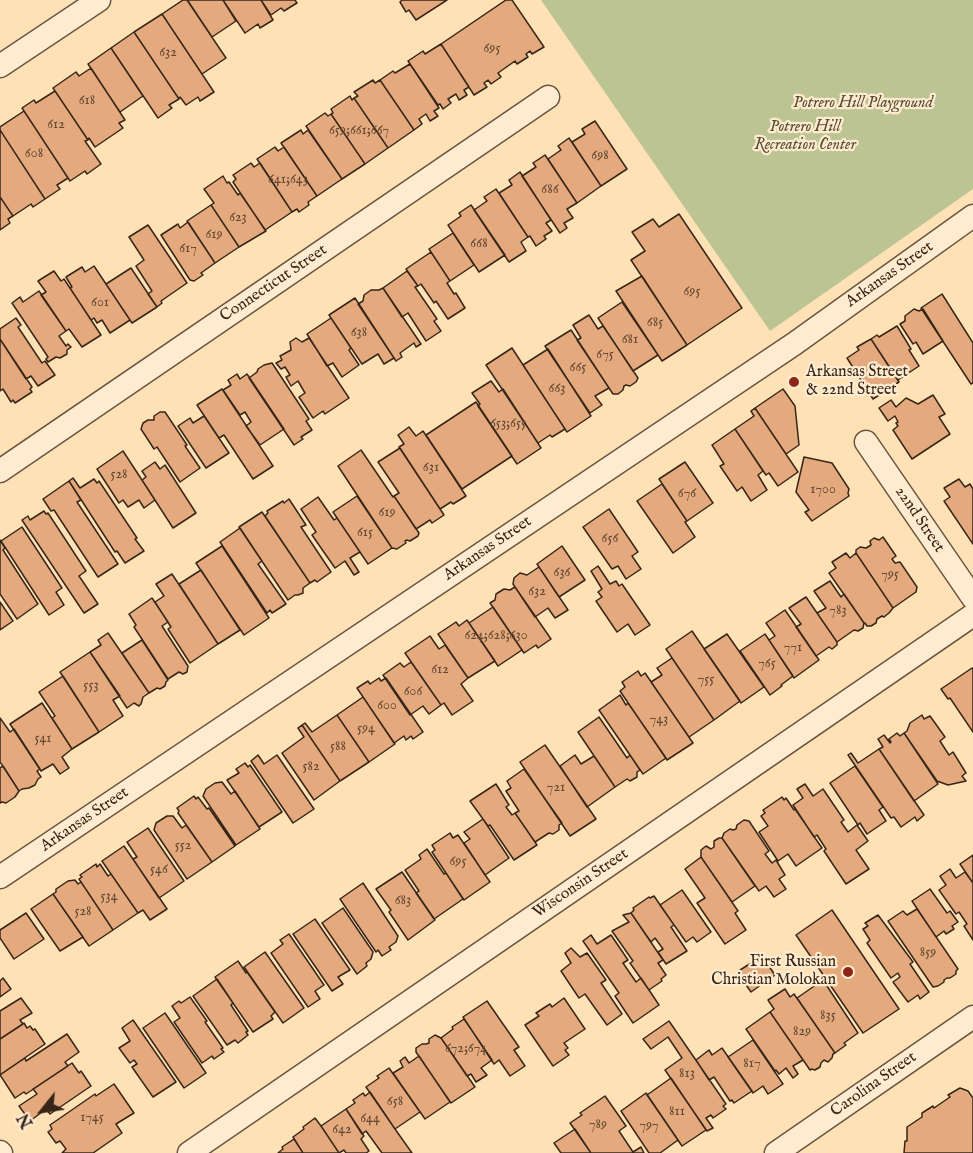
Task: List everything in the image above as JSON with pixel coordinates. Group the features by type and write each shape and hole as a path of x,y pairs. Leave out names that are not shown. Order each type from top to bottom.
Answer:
{"street":[{"path":"0,66 99,0"},
{"name":"Connecticut Street","path":"0,471 548,97"},
{"name":"Arkansas Street","path":"0,876 794,344 973,216"},
{"name":"22nd Street","path":"866,442 973,598"},
{"name":"Wisconsin Street","path":"189,1153 973,615"},
{"name":"Carolina Street","path":"776,1153 973,1017"}],"green space":[{"name":"Potrero Hill Recreation Center","path":"541,0 973,0 973,189 770,331"}],"building":[{"path":"183,0 187,0 226,58 202,74 162,14"},
{"path":"189,0 223,0 236,21 212,37"},
{"path":"223,0 261,0 273,20 260,28 258,24 245,33"},
{"path":"261,0 295,0 297,3 284,11 281,8 271,15"},
{"path":"402,0 447,0 416,20 409,10 406,12 400,2"},
{"path":"506,0 512,0 544,47 532,54 530,51 526,54 528,57 517,64 515,61 498,73 501,77 491,84 488,80 484,83 487,87 474,95 441,44"},
{"path":"162,14 214,92 200,101 198,97 186,105 180,97 179,99 134,32"},
{"path":"134,32 179,99 169,105 172,108 158,118 111,48"},
{"path":"441,44 469,87 464,90 467,95 459,100 456,94 448,99 451,103 443,109 408,61 423,51 425,54"},
{"path":"111,48 143,96 120,112 88,64"},
{"path":"410,64 439,108 434,111 438,116 430,121 426,114 419,119 422,124 414,130 380,80 393,71 395,73"},
{"path":"91,68 125,120 119,123 123,128 95,147 53,88 76,72 79,76"},
{"path":"373,80 375,83 380,80 414,130 388,148 354,98 358,96 354,92"},
{"path":"55,91 101,164 87,174 85,171 70,181 22,108 34,100 36,103"},
{"path":"350,96 352,100 354,98 388,148 365,164 331,114 333,113 331,109"},
{"path":"24,111 68,178 57,185 60,189 45,199 0,130 0,127"},
{"path":"325,113 328,116 331,114 365,164 342,179 306,126"},
{"path":"595,121 627,169 601,186 572,142 585,134 582,129"},
{"path":"0,130 45,199 33,207 31,204 13,216 0,197"},
{"path":"301,130 303,134 308,130 342,179 317,196 281,143"},
{"path":"569,138 601,186 577,203 548,159 561,150 558,146"},
{"path":"275,147 278,151 284,147 317,196 299,212 297,209 292,212 257,159"},
{"path":"545,155 577,203 567,209 573,218 564,223 567,228 560,233 522,176 536,167 533,163"},
{"path":"251,163 254,167 260,163 292,212 265,230 233,182 236,179 233,175"},
{"path":"520,172 551,220 546,223 552,231 544,236 546,239 536,246 499,193 512,185 509,180"},
{"path":"223,176 238,195 240,193 266,231 239,247 211,205 214,203 204,189"},
{"path":"496,189 528,237 521,242 526,251 509,262 474,210 487,201 484,197"},
{"path":"0,197 13,216 8,219 10,223 0,230"},
{"path":"211,205 239,247 215,263 187,221"},
{"path":"471,205 505,255 479,272 448,225 461,216 459,213"},
{"path":"679,214 742,308 687,345 631,260 645,251 632,232 653,219 659,227"},
{"path":"188,222 215,263 194,281 190,280 161,235 178,224 180,228"},
{"path":"148,225 187,283 161,301 162,303 157,307 148,294 152,291 136,266 144,260 129,237"},
{"path":"453,233 474,265 450,281 429,249"},
{"path":"431,252 450,281 447,283 465,308 448,319 436,301 434,303 421,284 418,286 406,269"},
{"path":"94,266 130,320 110,333 102,320 97,323 94,318 91,320 70,288 72,287 66,277 82,267 85,272"},
{"path":"131,268 157,307 132,323 106,284"},
{"path":"54,271 61,281 64,279 101,335 82,347 69,329 66,331 41,295 46,292 38,281"},
{"path":"407,271 437,319 434,321 441,331 426,341 408,313 402,317 383,288"},
{"path":"642,276 687,345 662,361 616,291"},
{"path":"383,288 421,344 416,347 414,343 400,353 402,357 396,361 358,304 371,290"},
{"path":"39,291 66,331 59,336 66,346 68,344 71,347 67,350 67,354 48,362 46,359 48,357 12,303 20,297 23,302"},
{"path":"942,294 973,343 973,383 971,384 921,308"},
{"path":"355,298 394,358 384,364 378,354 362,364 329,315"},
{"path":"622,302 658,355 633,371 598,318"},
{"path":"914,309 919,311 923,309 943,341 923,354 916,342 913,344 900,324 905,321 905,316"},
{"path":"589,315 598,329 603,326 638,378 630,386 624,386 618,394 613,394 577,340 581,338 573,325"},
{"path":"16,318 21,325 18,327 42,363 45,361 55,375 38,386 31,376 26,379 0,339 0,329"},
{"path":"331,318 351,348 349,350 359,365 342,377 333,363 327,366 307,334"},
{"path":"897,326 919,366 898,380 871,339"},
{"path":"571,330 609,388 595,396 602,405 590,413 545,346"},
{"path":"296,338 302,342 309,338 349,398 325,414 323,411 313,418 299,397 305,393 298,381 291,386 286,377 290,375 285,367 281,369 276,363 282,360 280,356 291,350 290,342"},
{"path":"0,339 32,387 30,389 32,392 15,403 13,400 11,402 3,389 0,391"},
{"path":"871,339 899,382 873,399 847,358 859,350 857,347"},
{"path":"512,348 565,429 538,443 486,365"},
{"path":"548,349 591,416 567,432 523,365"},
{"path":"272,363 309,419 306,421 312,430 294,445 249,378 264,365"},
{"path":"237,374 240,379 247,374 284,429 260,445 246,426 251,422 245,412 240,415 223,390 231,385 228,380"},
{"path":"491,381 499,392 503,389 541,448 517,464 478,406 480,404 472,393"},
{"path":"222,389 273,466 253,479 224,435 219,438 197,405"},
{"path":"783,389 795,406 799,445 786,454 755,408"},
{"path":"933,395 945,414 939,417 950,434 912,459 893,430 898,426 895,416 888,421 879,408 891,400 896,407 906,398 918,404"},
{"path":"476,402 512,456 462,489 426,435"},
{"path":"755,408 798,472 778,486 769,473 766,475 735,429 754,416 751,411"},
{"path":"165,412 200,468 180,482 157,447 154,449 141,429 143,423 154,420 154,416"},
{"path":"204,416 229,453 206,468 178,426 190,418 193,423"},
{"path":"409,427 416,436 423,431 466,496 440,509 399,447 404,444 398,435"},
{"path":"735,429 763,471 758,475 767,490 751,501 742,487 737,491 720,466 724,464 712,445"},
{"path":"400,448 444,515 416,529 394,496 399,493 378,462"},
{"path":"361,450 419,533 418,536 405,541 406,543 397,549 392,548 338,466"},
{"path":"123,451 155,500 144,508 139,500 128,507 123,500 119,503 97,469"},
{"path":"804,457 832,463 849,489 849,496 812,521 805,512 809,510 796,492"},
{"path":"155,462 160,469 165,465 196,513 173,528 142,480 146,477 142,471"},
{"path":"685,462 713,503 687,521 659,479"},
{"path":"73,478 80,488 94,479 97,483 99,481 144,551 125,563 117,551 115,552 69,481"},
{"path":"959,479 965,487 970,484 973,489 973,544 944,501 950,497 944,488"},
{"path":"69,481 81,500 77,502 118,564 98,577 54,510 51,511 43,499"},
{"path":"662,484 695,537 673,553 637,501"},
{"path":"357,496 392,548 368,564 333,512"},
{"path":"318,497 334,520 337,518 360,552 350,558 359,572 354,575 345,561 335,568 312,535 316,532 301,509"},
{"path":"289,499 306,525 301,527 331,572 317,582 315,580 310,583 265,516 267,511"},
{"path":"609,509 638,552 632,556 641,569 626,579 618,566 612,569 583,527"},
{"path":"44,511 48,513 86,571 79,576 98,604 84,613 22,520 28,516 30,520"},
{"path":"262,512 310,583 303,588 303,593 288,600 239,527"},
{"path":"22,527 62,588 56,592 64,605 49,615 1,541"},
{"path":"240,528 262,561 258,564 286,604 272,613 270,610 267,613 220,542"},
{"path":"883,537 896,556 892,559 895,563 900,562 917,587 916,592 893,608 856,553 860,547 866,548 871,545 870,541 874,538 879,540"},
{"path":"0,540 5,548 3,550 38,604 17,619 0,594"},
{"path":"222,546 269,618 244,635 196,563"},
{"path":"562,546 585,580 559,597 537,564"},
{"path":"846,553 850,558 856,553 893,608 871,626 864,623 829,573 836,568 832,562"},
{"path":"598,566 610,584 616,581 619,586 622,584 650,625 635,635 628,624 617,632 596,601 602,597 598,592 602,589 591,571"},
{"path":"539,567 568,610 555,618 548,608 535,617 513,584 514,578 520,573 527,575"},
{"path":"201,570 240,630 218,644 179,584"},
{"path":"172,574 218,644 190,663 168,629 171,627 155,602 164,596 156,584"},
{"path":"830,581 841,597 844,594 864,623 863,628 858,631 854,630 837,642 817,613 826,608 814,591"},
{"path":"515,587 551,639 538,648 536,645 524,653 490,603 495,600 496,594 504,589 510,590"},
{"path":"806,597 837,642 832,649 829,647 816,656 796,627 801,624 789,608"},
{"path":"152,598 168,622 162,626 188,666 187,672 183,674 179,672 168,679 134,627 136,625 129,614"},
{"path":"0,602 13,621 0,630"},
{"path":"493,607 522,650 498,666 469,623"},
{"path":"785,610 819,660 794,678 769,640 775,636 766,623"},
{"path":"467,620 495,661 468,678 438,634 456,622 459,626"},
{"path":"692,631 740,701 714,720 666,649"},
{"path":"108,633 149,693 143,697 139,706 134,703 127,708 90,652 101,645 98,640"},
{"path":"727,634 764,687 741,703 704,649"},
{"path":"765,634 793,676 770,695 740,651"},
{"path":"430,636 439,649 445,645 468,678 461,684 473,701 452,715 444,703 441,705 405,653"},
{"path":"142,640 168,680 165,686 149,693 122,653"},
{"path":"90,652 120,696 113,700 123,716 99,732 60,672"},
{"path":"672,658 714,720 689,737 651,682 662,675 657,668"},
{"path":"411,662 441,705 429,714 423,706 410,715 383,675 400,663 404,667"},
{"path":"972,668 973,732 950,698 948,699 941,689"},
{"path":"638,671 641,676 645,673 693,743 667,760 620,691 625,687 622,682"},
{"path":"63,676 99,732 72,749 52,718 55,716 39,692"},
{"path":"379,678 381,681 386,678 423,732 413,739 411,736 406,740 404,736 394,743 357,688 368,681 370,684"},
{"path":"620,695 666,758 643,774 599,710"},
{"path":"363,697 395,744 369,762 337,715"},
{"path":"42,703 72,749 62,757 69,768 60,774 53,764 41,771 10,724"},
{"path":"337,715 369,762 340,781 302,725 305,723 312,732"},
{"path":"922,715 924,719 930,716 945,737 940,741 949,755 953,752 966,773 962,776 966,781 948,785 937,781 904,733 910,723"},
{"path":"599,717 627,758 630,755 640,770 637,772 637,777 630,781 627,779 615,787 578,732"},
{"path":"0,718 10,732 14,729 40,769 37,771 41,777 35,785 29,788 19,791 0,762"},
{"path":"302,725 340,781 314,800 282,753 304,737 298,728"},
{"path":"897,733 900,736 904,733 938,784 914,801 879,749 883,747 878,739 884,735 890,743 889,739"},
{"path":"545,745 596,819 570,836 520,762"},
{"path":"879,749 924,815 917,821 915,817 901,827 894,817 891,818 848,755 851,753 858,763"},
{"path":"258,755 264,764 277,755 314,809 293,823 251,761"},
{"path":"575,755 581,764 594,756 615,787 587,807 560,766"},
{"path":"245,763 248,767 250,765 282,812 259,827 227,780 239,773 236,769"},
{"path":"3,766 19,791 6,803 0,803 0,768"},
{"path":"855,766 883,807 879,810 886,821 867,834 860,823 858,825 830,783"},
{"path":"524,769 562,823 559,825 559,830 535,842 515,813 519,811 506,791 511,788 507,781"},
{"path":"222,782 231,794 235,791 260,829 236,845 203,796 206,789 215,783"},
{"path":"496,784 509,805 506,807 512,815 515,813 537,845 514,860 470,801"},
{"path":"805,784 813,796 823,789 844,820 841,822 848,832 857,825 868,841 856,850 869,869 846,884 824,851 826,849 817,835 814,837 793,805 803,798 797,789"},
{"path":"194,796 196,799 198,797 207,809 209,808 235,846 212,862 178,813 177,808"},
{"path":"782,797 784,800 786,798 795,809 822,848 796,866 788,854 778,861 759,832 768,826 761,816 765,813 763,810"},
{"path":"167,816 173,816 182,828 186,825 212,862 187,879 154,830 156,823"},
{"path":"483,819 509,858 485,875 464,843 470,839 464,832"},
{"path":"744,820 749,821 769,851 765,854 772,863 776,860 785,875 779,879 786,889 774,897 766,886 759,891 722,838 724,833 730,829 736,829 737,825"},
{"path":"148,828 184,881 159,898 133,859 137,857 127,842"},
{"path":"450,833 453,838 458,835 490,882 464,900 432,852 435,850 432,845"},
{"path":"722,838 755,886 732,902 701,857 701,850 706,846 711,849 714,847 714,841"},
{"path":"124,846 167,909 150,920 143,910 138,913 102,861"},
{"path":"427,849 463,899 434,919 416,893 419,891 405,870 421,859 419,855"},
{"path":"973,855 973,883 960,864"},
{"path":"701,857 738,911 735,913 746,930 725,944 697,903 705,898 685,869"},
{"path":"96,864 97,867 100,864 108,876 111,874 138,913 113,930 79,879 82,877 80,875"},
{"path":"950,869 956,878 965,872 973,883 973,940 959,912 956,914 939,890 946,885 940,876"},
{"path":"402,872 435,920 408,940 376,889"},
{"path":"75,880 78,884 81,882 113,930 89,946 53,894 56,889 68,881"},
{"path":"363,883 398,936 396,942 389,947 391,950 382,956 378,950 376,952 340,899"},
{"path":"930,889 947,913 950,911 958,922 952,926 954,929 946,934 944,931 936,937 912,901"},
{"path":"682,890 711,932 697,942 693,937 686,942 660,905"},
{"path":"53,894 83,937 60,951 31,909"},
{"path":"654,896 674,925 671,927 687,951 666,964 658,952 663,949 655,938 651,942 631,913 633,908"},
{"path":"343,908 373,952 371,959 366,963 367,966 357,974 322,923"},
{"path":"917,909 958,969 956,974 938,986 933,987 888,921 903,911 907,915"},
{"name":"First Russian Christian Molokan","path":"832,910 899,1009 863,1033 796,935"},
{"path":"26,913 44,939 14,959 0,938 0,930"},
{"path":"631,913 663,960 658,963 666,975 661,979 662,981 649,990 630,963 633,961 612,931 629,922 623,915"},
{"path":"878,915 913,962 910,964 929,992 920,999 918,995 908,1002 893,982 900,977 898,973 891,978 867,943 870,940 863,929 868,926 865,923"},
{"path":"315,919 350,970 338,977 343,984 332,991 293,934"},
{"path":"289,934 324,985 315,991 320,999 308,1007 271,953 283,944 280,940"},
{"path":"591,935 597,944 611,935 628,960 623,963 636,982 641,978 659,1005 633,1023 615,996 619,993 583,941"},
{"path":"571,948 580,957 587,953 606,980 601,983 622,1014 607,1025 585,994 579,998 561,971 571,963 565,953"},
{"path":"265,952 304,1008 283,1023 244,967"},
{"path":"762,956 775,975 751,992 737,972"},
{"path":"238,961 275,1012 271,1016 273,1019 253,1032 215,977"},
{"path":"3,978 11,989 0,997 0,981"},
{"path":"217,979 248,1031 246,1032 248,1035 238,1043 235,1040 227,1045 193,996"},
{"path":"823,980 858,1033 835,1053 797,998"},
{"path":"785,989 790,997 794,994 835,1053 828,1062 824,1060 815,1070 810,1070 770,1012 774,1009 768,1000"},
{"path":"190,997 207,1021 205,1022 224,1052 202,1063 174,1022 180,1018 172,1006"},
{"path":"21,998 32,1013 20,1020 23,1024 0,1039 0,1011"},
{"path":"564,998 585,1029 564,1043 569,1055 553,1066 525,1025 539,1016 536,1013 550,1004 552,1007"},
{"path":"487,1001 519,1047 514,1050 525,1066 510,1076 499,1060 494,1064 463,1017"},
{"path":"770,1012 803,1060 793,1066 798,1074 793,1078 786,1068 779,1074 775,1071 746,1029"},
{"path":"165,1013 206,1073 184,1088 143,1028"},
{"path":"464,1019 492,1060 481,1068 487,1075 476,1082 471,1074 467,1076 441,1038"},
{"path":"133,1020 176,1082 153,1097 132,1067 137,1064 134,1060 130,1063 119,1048 130,1041 122,1028"},
{"path":"669,1021 726,1104 723,1106 726,1109 713,1118 711,1115 706,1118 713,1128 707,1131 665,1070 682,1058 668,1037 651,1049 643,1039"},
{"path":"24,1023 27,1028 30,1026 33,1030 35,1029 45,1044 0,1075 0,1039"},
{"path":"67,1034 79,1052 65,1062 68,1066 26,1094 24,1092 15,1098 0,1075"},
{"path":"435,1035 441,1038 475,1087 451,1103 416,1052 416,1048 429,1043 429,1039"},
{"path":"753,1040 783,1084 768,1094 763,1086 753,1093 728,1057"},
{"path":"722,1048 752,1091 734,1103 730,1101 714,1077 709,1080 696,1060 709,1050 712,1055"},
{"path":"419,1056 450,1102 425,1119 393,1073 403,1067 400,1061 405,1057 409,1063"},
{"path":"72,1063 79,1073 81,1071 91,1086 50,1114 46,1109 30,1121 19,1106 37,1094 33,1089"},
{"path":"389,1068 420,1112 395,1129 366,1087"},
{"path":"671,1078 706,1130 682,1146 647,1095"},
{"path":"114,1084 134,1113 116,1124 122,1133 93,1153 62,1153 66,1149 60,1141 56,1143 48,1132 52,1129 50,1125 95,1094 96,1096"},
{"path":"960,1088 968,1091 973,1098 973,1153 904,1153 907,1127 922,1117 922,1113 933,1106 934,1108"},
{"path":"370,1092 412,1153 382,1153 366,1131 362,1134 346,1109 355,1103 353,1100 363,1093 365,1096"},
{"path":"646,1093 678,1140 660,1153 649,1153 621,1111"},
{"path":"605,1096 626,1126 619,1131 633,1152 641,1147 644,1153 591,1153 570,1123 582,1115 580,1113"},
{"path":"346,1109 364,1136 361,1139 369,1151 366,1153 346,1153 344,1150 339,1153 321,1126"},
{"path":"315,1118 339,1153 303,1153 293,1137"},
{"path":"575,1129 591,1153 561,1153 554,1143"},
{"path":"294,1139 303,1153 278,1153 283,1149 282,1147"}],"place":[{"name":"Arkansas Street & 22nd Street","path":"794,382"},
{"name":"First Russian Christian Molokan","path":"848,972"}],"park label":[{"name":"Potrero Hill Playground","path":"863,104"}]}
